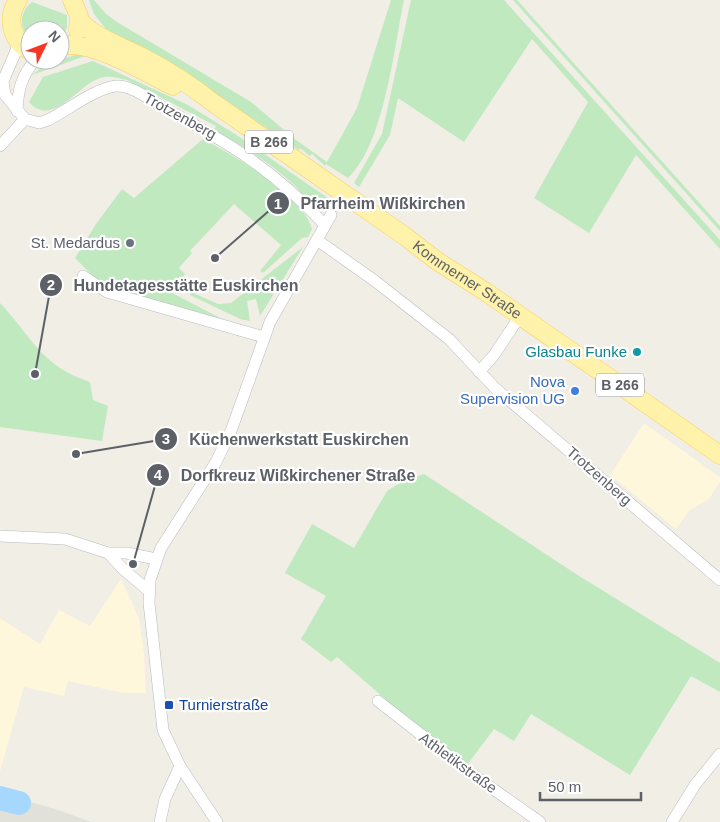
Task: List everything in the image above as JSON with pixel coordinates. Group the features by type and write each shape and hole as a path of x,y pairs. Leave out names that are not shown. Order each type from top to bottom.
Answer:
{"main road":[{"path":"18,0 6,19 20,40"},
{"path":"72,0 78,11 79,20"},
{"name":"B 266","path":"70,42 77,34 79,20"},
{"name":"Kommerner Straße","path":"79,20 98,36 137,54 188,83 214,104 358,203 437,261 520,316 720,455"},
{"name":"Kommerner Straße","path":"70,47 78,45 96,50 131,65 182,92 214,104"}],"street":[{"path":"20,53 2,85 5,95 21,115"},
{"path":"0,146 21,115 20,83 27,70"},
{"name":"Trotzenberg","path":"21,115 31,123 48,120 102,90 123,87 222,140 252,159 328,220 317,240 417,313 449,340 479,372 720,580"},
{"path":"217,822 180,766 161,720 149,591 156,559 223,447 244,399 270,322 317,240"},
{"path":"83,276 107,292 264,337"},
{"path":"479,372 494,355 520,316"},
{"path":"0,536 65,539 108,553 127,553 156,559"},
{"path":"108,553 124,570 149,591"},
{"name":"Athletikstraße","path":"378,701 444,753 540,822"},
{"path":"672,822 695,785 720,754"},
{"path":"160,822 165,799 180,766"}],"shaded area":[{"path":"644,423 720,477 720,482 709,499 690,510 676,529 610,475"},
{"path":"121,579 139,618 144,653 146,693 123,693 68,681 64,696 24,687 0,771 0,618 40,644 59,610 90,626"},
{"path":"20,799 91,822 0,822 0,801 18,806"}],"green space":[{"path":"89,0 94,0 106,14 117,22 251,102 296,140 327,162 357,108 391,0 404,0 386,95 371,143 360,163 348,178 326,164 325,166 312,154 310,156 300,148 299,150 197,81 106,29 94,14"},
{"path":"411,0 504,0 720,240 720,249 636,155 589,233 534,198 588,102 532,39 464,142 398,98 390,135 359,187 354,183 382,134"},
{"path":"513,0 517,0 720,226 720,231"},
{"path":"32,2 67,15 67,20 22,20 28,6"},
{"path":"75,55 88,55 70,61 70,57"},
{"path":"93,61 188,105 235,134 332,201 325,208 316,206 274,168 214,130 216,126 127,80 110,77 100,78 56,108 38,109 29,102 43,77 70,70 70,68"},
{"path":"38,70 46,70 32,75"},
{"path":"203,139 248,165 281,189 306,215 312,229 308,237 302,238 263,273 260,271 281,245 234,204 190,251 192,253 179,268 185,274 172,293 224,320 164,304 100,283 75,258 96,224 122,189 134,198"},
{"path":"303,247 260,316 256,299 247,301 250,321 240,319 190,295 191,292 218,304 231,303"},
{"path":"0,303 48,359 60,368 90,382 93,400 108,406 102,441 0,427"},
{"path":"424,474 576,574 720,663 720,692 691,676 630,775 531,714 514,741 494,729 467,765 414,724 337,657 331,662 301,639 326,596 285,573 312,524 354,548 387,491 403,481"},
{"path":"0,792 20,799 18,806 0,801"}],"waterway":[{"path":"0,798 19,803"}],"place":[{"name":"St. Medardus","path":"130,243"},
{"name":"Pfarrheim Wißkirchen","path":"215,258"},
{"name":"Glasbau Funke","path":"637,352"},
{"name":"Hundetagesstätte Euskirchen","path":"35,374"},
{"name":"Nova Supervision UG","path":"575,391"},
{"name":"Küchenwerkstatt Euskirchen","path":"76,454"},
{"name":"Dorfkreuz Wißkirchener Straße","path":"133,564"},
{"name":"Turnierstraße","path":"169,705"}]}
